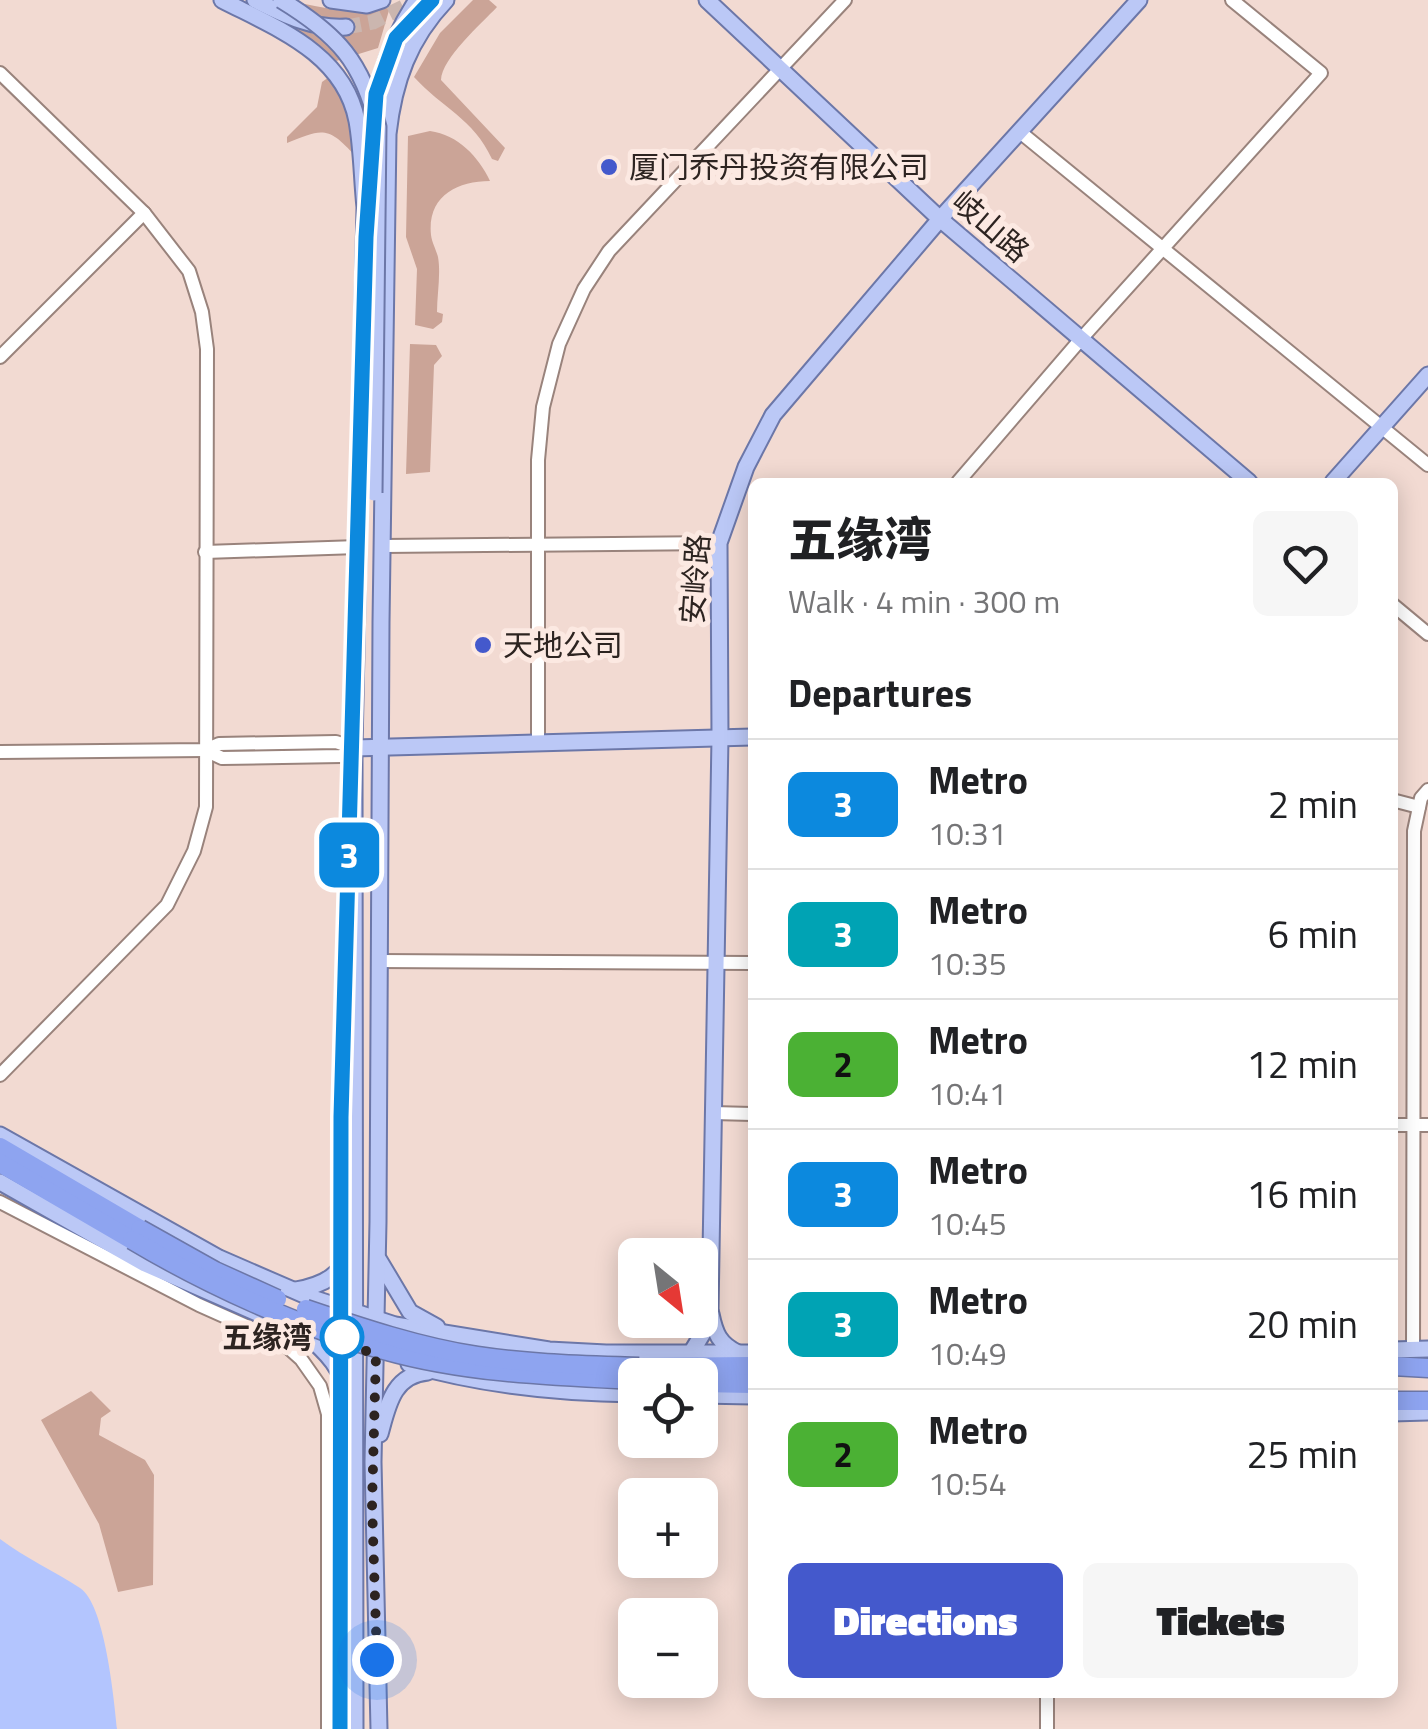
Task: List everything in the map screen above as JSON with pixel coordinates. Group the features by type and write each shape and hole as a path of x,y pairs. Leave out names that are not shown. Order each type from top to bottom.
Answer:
{"highway":[{"path":"5,1142 130,1234"},
{"path":"0,1163 130,1234"},
{"path":"0,1180 284,1302 376,1333 476,1356 618,1372"},
{"path":"1398,1352 1423,1351"},
{"path":"718,1368 748,1366"},
{"path":"1398,1366 1428,1368"},
{"path":"718,1383 748,1384"},
{"path":"1398,1401 1428,1402"}],"main road":[{"path":"222,0 303,41 344,86 356,120 365,207"},
{"path":"255,0 298,21 328,28 346,27"},
{"path":"282,0 334,36 350,55 368,89 378,127 374,493 381,623"},
{"path":"330,0 367,5 382,0"},
{"path":"355,1729 354,748 365,207 370,124 384,63 417,0"},
{"path":"378,1729 373,1462 388,134 392,95 409,49 446,0"},
{"name":"岐山路","path":"707,0 940,220 1244,478"},
{"name":"安岭路","path":"711,1238 720,738 719,543 746,467 774,415 940,220 1139,0"},
{"path":"1336,478 1428,375"},
{"path":"354,748 748,737"},
{"path":"5,1142 219,1258 294,1291 395,1324 550,1350 745,1353"},
{"path":"0,1180 145,1264 300,1331 435,1372 589,1394 618,1394"},
{"path":"294,1291 318,1286 334,1277 348,1258 356,1233"},
{"path":"377,1257 410,1312 464,1337"},
{"path":"300,1331 324,1348 341,1372 348,1396 354,1456"},
{"path":"718,1337 725,1347 745,1353"},
{"path":"691,1352 700,1338"},
{"path":"373,1462 388,1402 396,1386 413,1373 435,1372"},
{"path":"718,1395 748,1396"},
{"path":"1398,1413 1428,1412"}],"street":[{"path":"538,742 538,460 543,407 560,344 584,289 609,251 845,0"},
{"path":"961,478 1321,73 1232,0"},
{"path":"0,72 144,213 189,271 208,349 204,552 206,807 194,852 168,905 0,1075"},
{"path":"1020,132 1428,465"},
{"path":"0,356 144,213"},
{"path":"384,546 719,543"},
{"path":"204,552 358,547"},
{"path":"1398,609 1428,634"},
{"path":"0,752 205,750 219,744 336,742 354,748"},
{"path":"1423,1351 1413,1126 1414,831 1428,790"},
{"path":"1398,802 1419,808"},
{"path":"378,961 748,963"},
{"path":"713,1113 748,1114"},
{"path":"1398,1125 1428,1125"},
{"path":"0,1202 199,1306 282,1342 301,1359 320,1386 328,1414 328,1729"},
{"path":"1047,1698 1047,1729"}],"shaded area":[{"path":"269,0 359,12 390,7 378,48 333,62 277,21 343,39 344,24 325,22"},
{"path":"473,0 489,0 497,7 455,52 441,80 505,148 498,161 492,159 466,123 414,77 440,33"},
{"path":"329,77 347,115 356,157 338,139 324,133 287,143 287,137 317,107 322,82"},
{"path":"430,131 466,148 490,181 455,188 439,201 434,211 431,235 439,264 437,312 443,314 442,322 433,329 415,325 417,269 406,237 408,136"},
{"path":"410,344 436,345 442,356 434,365 430,472 406,474"},
{"path":"91,1391 111,1411 101,1418 99,1435 145,1460 154,1475 153,1585 118,1592 99,1524 41,1420"}],"water":[{"path":"0,1539 89,1597 107,1653 117,1729 0,1729"}],"tunnel":[{"path":"346,27 373,22 418,0"}],"metro line":[{"name":"3","path":"340,1729 341,1117 366,237 376,94 396,38 432,0"}],"place":[{"name":"厦门乔丹投资有限公司","path":"609,167"},
{"name":"天地公司","path":"483,645"},
{"name":"五缘湾","path":"342,1337"}],"route":[{"path":"342,1337 328,1339 376,1354 372,1504 377,1660"}]}
